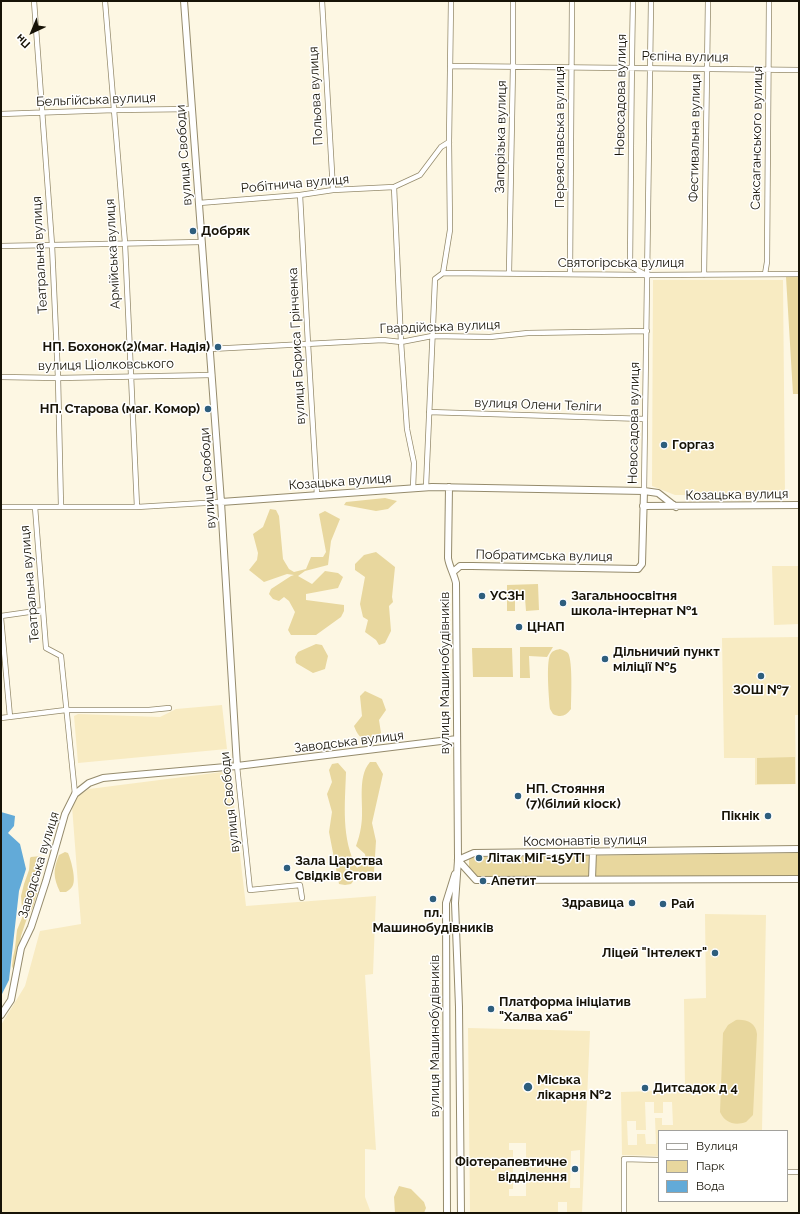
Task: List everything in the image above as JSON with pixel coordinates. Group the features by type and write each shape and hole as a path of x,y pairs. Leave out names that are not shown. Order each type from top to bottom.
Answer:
{"street":[{"name":"Театральна вулиця","path":"34,1 52,245 58,378 61,507"},
{"name":"Армійська вулиця","path":"105,1 125,243 137,507"},
{"name":"вулиця Свободи","path":"184,1 221,502 237,766 250,890 300,885 302,898"},
{"name":"Польова вулиця","path":"322,1 333,190"},
{"path":"426,487 435,279 443,273 450,230 448,142 451,1"},
{"name":"Запорізька вулиця","path":"509,273 513,1"},
{"name":"Переяславська вулиця","path":"570,274 572,1"},
{"name":"Новосадова вулиця","path":"633,1 631,68 630,266 647,275"},
{"name":"Новосадова вулиця","path":"638,570 642,564 644,491 651,1"},
{"name":"Фестивальна вулиця","path":"704,275 708,1"},
{"name":"Саксаганського вулиця","path":"765,274 767,262 769,1"},
{"name":"Рєпіна вулиця","path":"450,66 799,70"},
{"name":"Бельгійська вулиця","path":"1,114 192,109"},
{"path":"413,488 414,464 407,429 401,342 394,187 420,175 441,146 448,142"},
{"name":"Робітнича вулиця","path":"199,203 300,195 333,190 394,187"},
{"name":"вулиця Бориса Грінченка","path":"300,195 317,495"},
{"path":"1,246 202,242"},
{"name":"Святогірська вулиця","path":"443,273 647,275 799,274"},
{"name":"Гвардійська вулиця","path":"210,349 383,340 401,342 432,336 490,337 528,333 647,331"},
{"name":"вулиця Ціолковського","path":"1,377 58,378 212,375"},
{"name":"вулиця Олени Теліги","path":"429,412 645,420"},
{"name":"Козацька вулиця","path":"1,507 137,507 426,487 449,487 644,491 658,493 676,507"},
{"name":"вулиця Машинобудівників","path":"449,487 448,558 456,583 458,860 455,903 459,1007 461,1213"},
{"name":"Козацька вулиця","path":"643,506 676,507 799,505"},
{"name":"Театральна вулиця","path":"34,507 46,648 61,656 76,794"},
{"name":"Побратимська вулиця","path":"453,572 460,566 638,570"},
{"path":"10,717 1,617 43,610"},
{"path":"1,718 66,710 148,710 169,708"},
{"name":"Заводська вулиця","path":"1,1014 11,1000 21,948 31,927 44,887 64,814 76,794 89,783 103,778 237,766 457,740"},
{"name":"Космонавтів вулиця","path":"458,860 474,853 799,849"},
{"path":"592,851 592,879"},
{"path":"458,860 476,880 799,879"},
{"name":"вулиця Машинобудівників","path":"447,1213 446,903 458,860"},
{"path":"624,1213 624,1159 658,1160"},
{"path":"788,1172 799,1172"}],"shaded area":[{"path":"653,280 783,280 785,495 675,495 652,486"},
{"path":"772,566 799,566 799,624 774,625"},
{"name":"ЗОШ №7","path":"799,637 799,715 795,715 796,784 755,785 755,758 724,758 722,638"},
{"path":"222,705 227,749 78,763 74,716 78,714 160,717 176,709"},
{"path":"230,771 246,906 376,896 373,974 365,975 376,1150 365,1149 365,1197 371,1213 1,1213 1,1025 25,986 40,931 81,924 72,806 79,795 89,789"},
{"path":"705,914 766,915 762,1130 658,1130 658,1156 622,1155 621,1092 685,1090 684,999 706,998","holes":["645,1102 654,1102 654,1113 663,1113 663,1102 672,1102 673,1125 662,1125 662,1118 655,1118 656,1144 646,1144 645,1134 637,1134 637,1145 628,1145 627,1121 636,1121 636,1130 646,1130"]},
{"name":"Міська лікарня №2","path":"468,1028 590,1031 582,1213 567,1213 567,1202 558,1202 558,1213 470,1213","holes":["509,1143 526,1143 526,1196 509,1196 509,1189 513,1189 513,1150 509,1150","580,1150 580,1188 570,1188 571,1151"]}],"green space":[{"path":"786,277 799,277 799,394 793,394"},
{"path":"385,498 397,501 388,509 376,511 344,505 346,502"},
{"path":"270,509 276,510 279,516 283,559 289,569 294,572 306,569 311,557 323,557 326,552 319,514 325,511 340,519 331,541 328,565 305,571 298,576 312,584 325,571 338,573 343,577 338,588 306,594 306,600 344,605 344,611 341,617 316,635 291,635 288,630 295,612 289,601 284,597 279,601 273,599 269,594 271,589 294,575 287,574 264,582 249,570 257,560 258,553 253,534 263,527"},
{"path":"376,552 395,567 392,597 393,602 389,606 391,631 385,643 379,645 376,640 365,632 368,620 363,617 360,604 365,577 355,570 355,564 364,555"},
{"path":"538,584 539,610 526,611 525,598 515,598 515,611 507,611 507,585"},
{"path":"316,644 322,645 328,656 325,669 313,673 296,663 295,657 298,652"},
{"path":"520,647 553,647 547,657 529,656 530,678 520,678"},
{"path":"472,648 512,648 513,677 473,677"},
{"path":"560,649 568,653 571,664 571,709 565,715 561,716 553,714 550,709 548,673 550,655 554,651"},
{"path":"365,691 382,699 386,710 379,720 381,733 370,739 362,738 356,732 354,726 362,716 360,696"},
{"path":"795,757 795,784 757,784 757,758"},
{"path":"370,762 376,762 383,774 372,823 376,841 374,872 370,877 358,875 351,884 339,884 329,832 332,812 327,794 332,782 329,770 332,764 338,763 346,772 346,833 348,845 357,868 366,861 365,854 356,846 362,819 363,776"},
{"path":"65,852 68,853 74,874 74,882 72,887 66,892 60,892 55,878 55,869 59,855"},
{"path":"799,853 799,876 469,877 469,857"},
{"path":"41,856 45,860 44,864 33,881 33,885 37,893 34,905 28,915 21,936 17,964 13,969 12,966 17,930 24,913 21,896 29,870 30,858"},
{"path":"736,1020 743,1020 753,1024 757,1034 753,1115 746,1122 738,1124 731,1123 725,1119 720,1112 723,1033 728,1025"},
{"path":"399,1186 411,1189 424,1202 426,1208 424,1213 395,1213 394,1197"}],"water":[{"path":"1,812 15,816 14,826 8,833 20,844 26,869 19,891 9,980 1,996"}],"place":[{"name":"Добряк","path":"193,231"},
{"name":"НП. Бохонок(2)(маг. Надія)","path":"218,347"},
{"name":"НП. Старова (маг. Комор)","path":"208,409"},
{"name":"Горгаз","path":"664,445"},
{"name":"УСЗН","path":"482,596"},
{"name":"Загальноосвітня школа-інтернат №1","path":"563,603"},
{"name":"ЦНАП","path":"519,627"},
{"name":"Дільничий пункт міліції №5","path":"605,659"},
{"name":"ЗОШ №7","path":"761,676"},
{"name":"НП. Стояння (7)(білий кіоск)","path":"518,796"},
{"name":"Пікнік","path":"768,816"},
{"name":"Літак МіГ-15УТІ","path":"479,858"},
{"name":"Зала Царства Свідків Єгови","path":"287,868"},
{"name":"Апетит","path":"483,881"},
{"name":"пл. Машинобудівників","path":"433,899"},
{"name":"Здравица","path":"632,903"},
{"name":"Рай","path":"663,904"},
{"name":"Ліцей \"Інтелект\"","path":"715,953"},
{"name":"Платформа ініціатив \"Халва хаб\"","path":"491,1009"},
{"name":"Міська лікарня №2","path":"528,1087"},
{"name":"Дитсадок д 4","path":"645,1088"},
{"name":"Фіотерапевтичне відділення","path":"575,1169"}]}
